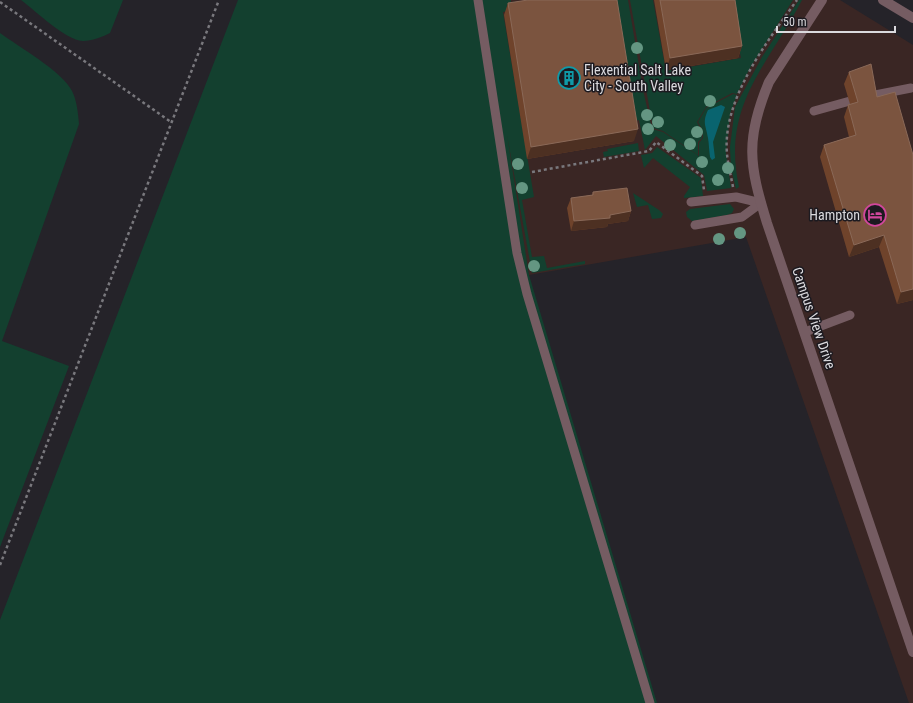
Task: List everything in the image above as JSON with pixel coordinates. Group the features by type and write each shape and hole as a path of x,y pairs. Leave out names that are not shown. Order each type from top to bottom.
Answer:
{"street":[{"name":"Campus View Drive","path":"822,0 769,82 758,111 753,137 751,161 761,203 913,652"},
{"path":"883,0 913,18"}],"lane":[{"path":"478,0 517,253 525,287 650,703"},
{"path":"870,96 911,88"},
{"path":"814,111 850,101"},
{"path":"691,202 736,197 761,203"},
{"path":"695,225 742,217 761,203"},
{"path":"805,332 850,315"}],"path":[{"path":"0,565 219,0"},
{"path":"734,191 727,153 729,127 733,109 741,88 768,41 797,0"},
{"path":"0,2 172,122"},
{"path":"532,172 649,151 656,142 702,176 705,195"}],"shaded area":[{"path":"480,0 840,0 913,45 913,703 909,703 746,237 529,275"}],"green space":[{"path":"21,0 123,0 110,33 83,41 68,36"},
{"path":"238,0 511,0 511,2 573,0 503,12 534,197 522,200 532,257 544,256 547,268 585,261 585,264 532,273 507,135 529,275 657,703 0,703 0,620"},
{"path":"615,0 628,0 643,90 652,129 663,132 699,156 699,143 703,138 702,129 698,122 706,108 733,94 737,95 730,114 726,153 731,188 707,191 704,175 656,136 645,150 639,120 635,121"},
{"path":"630,0 653,0 666,71 741,58 730,0 793,0 750,68 737,94 732,93 706,107 697,122 701,130 702,138 698,142 698,155 663,131 653,128"},
{"path":"799,0 802,0 762,67 742,109 736,132 735,158 739,187 736,189 731,168 730,147 735,107 762,57"},
{"path":"0,33 50,68 67,83 75,99 79,124 2,341 69,366 0,547"},
{"path":"638,143 639,151 604,157 603,152 608,151 607,149"},
{"path":"657,147 701,178 703,196 684,198 690,187 653,158 644,168 641,155 652,153"},
{"path":"633,193 659,210 663,214 661,218 652,219 648,205 637,207"},
{"path":"730,204 734,209 732,213 727,215 692,221 687,217 686,212 690,209"}],"water":[{"path":"721,105 725,107 713,142 715,158 712,160 710,157 705,118 708,110"}],"building":[{"name":"Flexential Salt Lake City - South Valley","path":"528,0 617,0 638,129 531,147 508,3"},
{"path":"660,0 735,0 742,46 670,58"},
{"name":"Hampton","path":"871,64 877,97 895,92 913,155 913,289 901,292 884,235 854,245 824,145 856,135 848,105 858,102 849,72"},
{"path":"627,188 631,211 610,215 610,218 574,221 571,198 593,195 593,192"}],"place":[{"name":"Flexential Salt Lake City - South Valley","path":"569,78"},
{"name":"Hampton","path":"875,215"}]}
